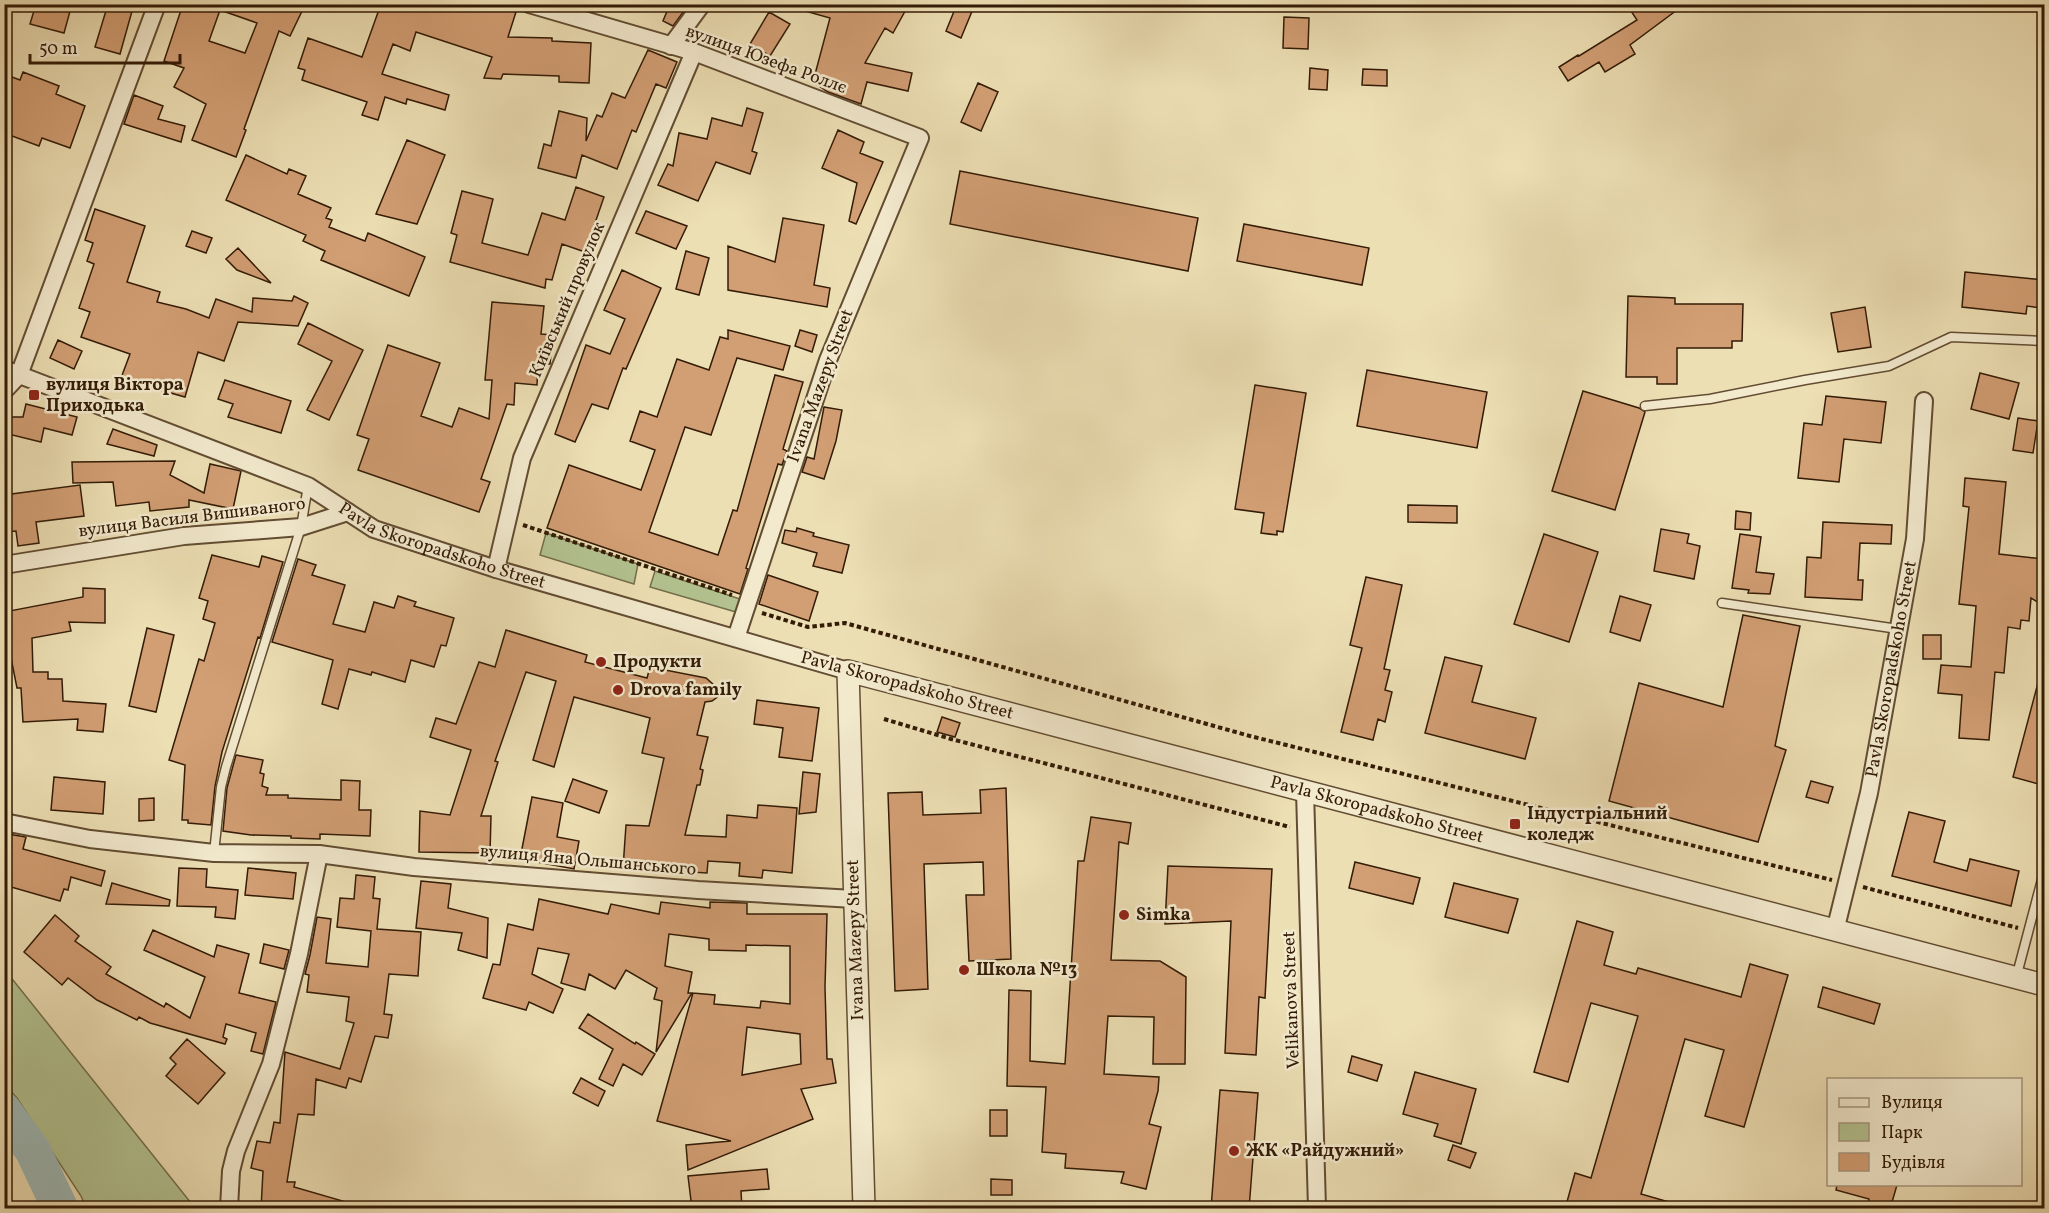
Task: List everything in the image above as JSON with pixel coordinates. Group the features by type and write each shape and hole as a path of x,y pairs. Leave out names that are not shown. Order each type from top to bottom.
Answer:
{"street":[{"path":"4,392 158,4"},
{"name":"вулиця Юзефа Роллє","path":"529,4 694,52 920,138"},
{"path":"671,46 702,4"},
{"name":"Київський провулок","path":"496,569 522,458 694,52"},
{"name":"Ivana Mazepy Street","path":"736,638 828,360 920,138"},
{"name":"Pavla Skoropadskoho Street","path":"12,372 308,486 374,529 496,569 848,671 1835,932 2044,985"},
{"name":"Pavla Skoropadskoho Street","path":"1835,932 1869,793 1915,539 1924,401"},
{"name":"вулиця Василя Вишиваного","path":"4,565 183,536 301,527 348,512"},
{"name":"Ivana Mazepy Street","path":"848,671 864,1209"},
{"name":"Velikanova Street","path":"1305,791 1317,1209"},
{"name":"вулиця Яна Ольшанського","path":"4,822 90,839 214,853 319,854 414,867 698,890 854,899"},
{"path":"229,1209 231,1171 236,1151 271,1064 299,954 319,854"}],"lane":[{"path":"1645,406 1710,399 1889,366 1951,337 2044,341"},
{"path":"214,853 221,787 226,767 301,527 308,486"},
{"path":"1722,603 1898,629"},
{"path":"2016,978 2044,872"}],"path":[{"path":"508,519 742,599 746,609 808,627 845,623 1250,736 1847,883 2028,931"},
{"path":"884,719 951,739 1290,827"}],"green space":[{"path":"546,533 638,564 634,584 540,555"},
{"path":"655,571 740,599 736,612 650,587"},
{"path":"4,974 13,980 195,1208 86,1208 81,1196 17,1098 5,1085"}],"building":[{"path":"36,4 72,4 64,33 30,24"},
{"path":"108,4 134,4 120,54 95,47"},
{"path":"183,4 294,4 303,9 290,36 279,31 236,157 192,140 206,104 174,87 184,68 164,61","holes":["220,10 257,23 245,53 209,41"]},
{"path":"381,4 493,4 516,12 508,37 552,38 552,41 591,43 589,83 559,82 559,76 503,74 501,79 484,78 492,57 416,32 410,51 393,44 382,74 449,95 445,110 407,99 406,104 385,97 378,120 362,115 367,102 302,80 305,70 298,68 308,38 362,57"},
{"path":"670,4 689,4 673,26 663,21"},
{"path":"799,4 909,4 893,33 885,28 865,63 912,73 908,91 867,82 861,104 828,92 813,82 830,18 798,9"},
{"path":"957,4 975,4 961,38 946,31"},
{"path":"1640,4 1685,4 1630,45 1635,54 1605,72 1599,62 1568,81 1559,67 1637,20 1631,11"},
{"path":"769,12 790,24 770,56 750,44"},
{"path":"1284,17 1309,18 1308,49 1283,48"},
{"path":"648,50 677,62 666,88 656,84 636,132 632,130 617,169 582,155 576,178 538,168 544,144 551,146 559,111 587,118 586,141 597,115 602,117 612,93 625,98"},
{"path":"1310,68 1328,70 1327,90 1309,89"},
{"path":"1363,69 1387,70 1387,86 1362,85"},
{"path":"23,72 59,86 56,94 85,106 70,148 42,138 39,146 4,133 4,74 20,80"},
{"path":"978,83 998,92 981,131 961,122"},
{"path":"134,95 163,106 158,119 185,126 181,142 124,124"},
{"path":"747,108 763,113 752,151 757,153 750,174 716,162 698,201 658,185 668,164 673,166 679,133 707,139 712,118 742,126"},
{"path":"838,130 864,142 860,153 883,162 856,224 849,221 857,183 822,168"},
{"path":"407,140 445,155 417,224 376,214"},
{"path":"246,155 287,174 289,169 306,176 298,194 331,208 326,218 332,220 329,227 365,241 368,233 425,257 409,296 321,260 325,251 303,241 306,235 226,200"},
{"path":"960,171 1198,218 1188,271 950,224"},
{"path":"576,187 604,197 585,252 562,244 552,280 546,279 545,288 450,262 457,235 451,233 462,191 493,199 482,243 528,255 542,213 565,220"},
{"path":"95,209 145,226 127,282 160,292 157,302 186,309 209,318 216,299 252,312 253,298 292,301 294,296 308,303 298,326 238,322 224,361 198,352 185,397 135,383 132,391 118,386 130,354 81,337 90,312 79,308 94,264 87,261 93,243 85,240"},
{"path":"646,211 687,226 676,249 636,233"},
{"path":"783,218 824,225 814,285 830,288 827,307 728,290 728,246 775,262"},
{"path":"1244,224 1369,248 1362,285 1237,261"},
{"path":"192,231 212,238 206,253 186,246"},
{"path":"238,248 271,283 237,270 226,259"},
{"path":"686,251 709,258 699,295 676,289"},
{"path":"622,270 661,288 626,369 623,368 608,409 592,404 575,442 555,434 586,345 610,354 625,319 604,310"},
{"path":"1965,272 2044,280 2041,308 2027,306 2026,314 1962,307"},
{"path":"1628,296 1675,298 1675,304 1743,304 1742,341 1732,341 1732,348 1677,348 1677,384 1657,384 1657,377 1626,377"},
{"path":"492,302 544,306 541,334 553,335 550,364 538,364 537,385 515,383 514,405 507,404 481,479 490,482 479,512 358,470 369,439 357,435 388,345 440,363 421,416 452,427 459,408 489,419 492,380 485,380"},
{"path":"1865,307 1871,347 1838,352 1831,313"},
{"path":"308,323 363,350 329,420 307,410 332,361 298,344"},
{"path":"728,330 790,346 783,370 737,358 711,435 685,427 649,532 718,555 733,510 737,511 775,375 803,382 783,449 787,451 782,465 778,464 740,594 547,528 569,465 641,490 655,450 630,441 640,411 657,417 677,359 709,370 720,337 728,339"},
{"path":"800,330 817,335 812,352 795,346"},
{"path":"58,340 82,351 74,369 50,358"},
{"path":"1367,370 1487,392 1477,448 1357,426"},
{"path":"1980,373 2019,383 2009,419 1971,409"},
{"path":"225,380 291,401 281,433 228,417 233,404 218,399"},
{"path":"1255,385 1306,393 1283,532 1277,531 1277,535 1261,533 1264,513 1235,509"},
{"path":"1583,391 1639,408 1645,412 1615,510 1552,491"},
{"path":"1826,396 1886,402 1881,443 1844,439 1839,482 1798,478 1804,423 1822,425"},
{"path":"26,404 77,417 72,435 44,428 41,442 4,433 4,417 23,417"},
{"path":"824,407 842,410 836,441 824,479 802,472 807,457 814,459"},
{"path":"2018,418 2038,421 2033,453 2013,450"},
{"path":"113,429 157,445 154,456 107,444"},
{"path":"175,461 170,475 204,493 210,464 241,471 233,509 189,500 189,507 150,511 149,502 116,506 113,482 73,483 72,462"},
{"path":"1965,478 2006,482 1999,554 2044,559 2044,593 2039,603 2031,598 2029,621 2021,620 2020,629 2008,627 2004,673 1995,672 1989,740 1959,738 1962,695 1938,693 1941,665 1971,667 1976,606 1959,604 1969,507 1963,506"},
{"path":"80,485 84,516 36,522 39,543 18,546 16,531 4,532 4,495"},
{"path":"1408,505 1457,506 1457,523 1408,522"},
{"path":"1736,511 1751,513 1750,530 1735,529"},
{"path":"1823,522 1892,525 1891,544 1860,543 1858,580 1863,580 1862,600 1805,597 1807,557 1821,558"},
{"path":"797,528 814,533 813,536 849,545 842,573 813,566 817,553 782,543 785,530 796,532"},
{"path":"1661,529 1689,534 1687,543 1700,546 1694,579 1654,571"},
{"path":"1544,534 1598,552 1569,642 1514,624"},
{"path":"1740,534 1761,537 1756,572 1774,574 1770,594 1748,593 1749,590 1732,588"},
{"path":"212,555 259,567 262,556 283,562 222,752 215,786 211,825 188,823 188,820 182,820 185,765 169,760 199,659 204,661 215,623 203,619 208,601 199,598"},
{"path":"298,559 316,565 312,575 345,585 333,624 365,632 374,602 394,608 398,596 416,602 414,606 454,618 446,646 441,645 434,667 411,660 405,682 372,672 371,675 349,669 338,709 322,704 333,660 272,642"},
{"path":"768,575 818,592 809,621 759,604"},
{"path":"1366,577 1402,585 1384,669 1390,670 1385,690 1392,692 1385,722 1378,719 1373,740 1341,732 1362,648 1350,645"},
{"path":"83,588 105,589 105,623 69,622 71,631 32,638 33,672 48,672 48,679 62,679 63,701 106,704 103,732 77,730 78,719 23,722 21,688 17,688 4,623 4,612 83,597"},
{"path":"1620,596 1651,605 1640,641 1610,632"},
{"path":"1743,615 1800,626 1775,746 1786,750 1758,842 1609,801 1639,683 1723,707"},
{"path":"147,628 174,635 156,712 129,706"},
{"path":"506,630 587,655 585,662 647,678 650,667 706,678 723,693 712,701 705,702 697,735 708,737 700,769 703,770 700,785 697,785 685,835 726,837 727,815 757,818 758,805 797,808 792,873 763,870 762,878 739,876 740,863 708,861 707,873 623,868 626,825 649,826 664,758 642,753 650,718 574,697 554,767 533,760 556,681 526,672 495,761 498,762 481,816 491,816 490,853 419,852 420,811 450,815 471,750 430,737 436,718 456,724 479,662 495,667"},
{"path":"1923,635 1941,635 1941,659 1923,659"},
{"path":"1445,657 1482,666 1472,702 1536,718 1525,759 1425,733"},
{"path":"2039,679 2044,679 2044,776 2042,785 2013,777"},
{"path":"757,700 819,708 812,761 779,757 783,728 754,724"},
{"path":"942,717 960,723 955,737 937,732"},
{"path":"236,755 263,760 260,773 264,774 262,786 268,788 266,795 341,800 341,780 360,781 359,810 371,810 370,836 320,834 320,839 223,831 227,788"},
{"path":"803,772 820,774 816,812 799,814"},
{"path":"54,777 105,782 103,814 51,810"},
{"path":"573,779 607,791 599,813 565,801"},
{"path":"1811,781 1833,787 1828,803 1806,797"},
{"path":"1006,788 1011,959 969,961 966,895 984,895 983,862 924,864 928,989 895,991 888,793 922,792 923,815 981,813 980,790"},
{"path":"532,797 563,803 557,837 579,841 574,869 520,859"},
{"path":"154,798 154,820 139,821 139,799"},
{"path":"1909,812 1945,821 1934,862 1967,871 1970,859 2019,871 2011,906 1892,876"},
{"path":"1091,817 1131,823 1128,844 1119,842 1111,960 1160,961 1186,977 1185,1064 1153,1064 1154,1017 1108,1016 1104,1074 1159,1077 1158,1091 1149,1124 1161,1127 1146,1189 1121,1183 1124,1172 1065,1168 1066,1154 1042,1152 1046,1087 1007,1086 1009,990 1031,991 1030,1061 1065,1064 1078,861 1084,861"},
{"path":"8,834 26,837 23,849 105,871 101,886 71,877 68,890 64,889 60,901 4,885 4,848"},
{"path":"1355,862 1420,878 1413,904 1349,888"},
{"path":"1168,866 1272,869 1265,998 1259,997 1256,1055 1225,1053 1231,921 1165,924"},
{"path":"179,868 207,869 206,887 238,890 235,919 215,917 216,907 177,906"},
{"path":"248,868 296,873 293,899 245,895"},
{"path":"356,875 375,877 373,898 380,899 377,929 421,932 418,976 389,974 384,1014 392,1015 388,1038 375,1036 361,1082 349,1078 346,1088 316,1079 314,1115 298,1114 287,1182 295,1182 294,1187 353,1204 353,1209 261,1209 263,1171 251,1168 257,1141 270,1143 274,1122 280,1123 285,1052 340,1069 354,1023 346,1021 349,997 307,992 309,975 305,974 317,917 331,919 326,963 368,967 371,931 337,927 340,898 354,899"},
{"path":"421,881 451,884 448,908 488,918 487,958 458,950 462,933 416,928"},
{"path":"112,883 170,900 169,906 106,904"},
{"path":"1454,883 1518,899 1508,933 1445,917"},
{"path":"539,899 608,914 611,904 659,914 661,902 710,908 710,902 747,903 747,914 827,914 825,987 827,1059 832,1059 836,1083 801,1089 813,1119 688,1170 686,1145 731,1141 657,1121 693,993 715,995 714,1004 760,1008 761,1001 790,1004 790,946 746,945 746,951 709,950 709,939 669,934 665,966 692,972 688,993 692,993 656,1052 662,1001 654,999 657,988 626,970 615,989 589,974 585,990 561,983 569,954 538,948 532,974 563,989 553,1013 529,1002 526,1010 483,998 493,964 500,965 508,924 533,930","holes":["747,1027 800,1034 801,1064 742,1075"]},
{"path":"55,915 79,936 75,941 111,967 106,974 164,1007 166,1003 190,1018 205,977 144,950 153,930 214,957 217,945 249,954 239,993 276,1002 263,1054 251,1051 256,1033 226,1024 223,1037 227,1039 225,1044 150,1023 139,1017 137,1020 97,1000 68,978 62,985 24,952"},
{"path":"1577,921 1613,932 1604,965 1636,974 1638,968 1741,997 1750,964 1788,975 1744,1127 1705,1116 1724,1050 1685,1039 1641,1194 1676,1204 1675,1209 1565,1209 1575,1173 1591,1178 1638,1016 1591,1003 1568,1082 1534,1072"},
{"path":"264,944 289,950 284,969 260,963"},
{"path":"1823,987 1880,1004 1874,1024 1818,1007"},
{"path":"588,1014 655,1054 642,1075 623,1064 613,1086 599,1079 613,1049 579,1028"},
{"path":"187,1039 225,1073 198,1104 166,1076 176,1064 170,1058"},
{"path":"1352,1056 1382,1065 1377,1081 1348,1072"},
{"path":"1415,1072 1476,1089 1461,1144 1434,1136 1438,1124 1403,1114"},
{"path":"581,1078 605,1091 598,1106 573,1093"},
{"name":"ЖК «Райдужний»","path":"1220,1090 1258,1093 1249,1209 1211,1209"},
{"path":"990,1110 1007,1110 1007,1136 990,1136"},
{"path":"1453,1145 1476,1153 1470,1168 1448,1160"},
{"path":"767,1169 769,1189 741,1191 742,1209 692,1209 688,1176"},
{"path":"991,1179 1012,1180 1012,1195 991,1195"},
{"path":"1837,1186 1897,1186 1890,1209 1867,1209 1869,1199 1836,1190"}],"waterway":[{"path":"4,1111 33,1151 60,1208"}],"place":[{"name":"вулиця Віктора Приходька","path":"34,395"},
{"name":"Продукти","path":"601,662"},
{"name":"Drova family","path":"618,690"},
{"name":"Індустріальний коледж","path":"1515,824"},
{"name":"Simka","path":"1124,915"},
{"name":"Школа №13","path":"964,970"},
{"name":"ЖК «Райдужний»","path":"1234,1151"}]}
